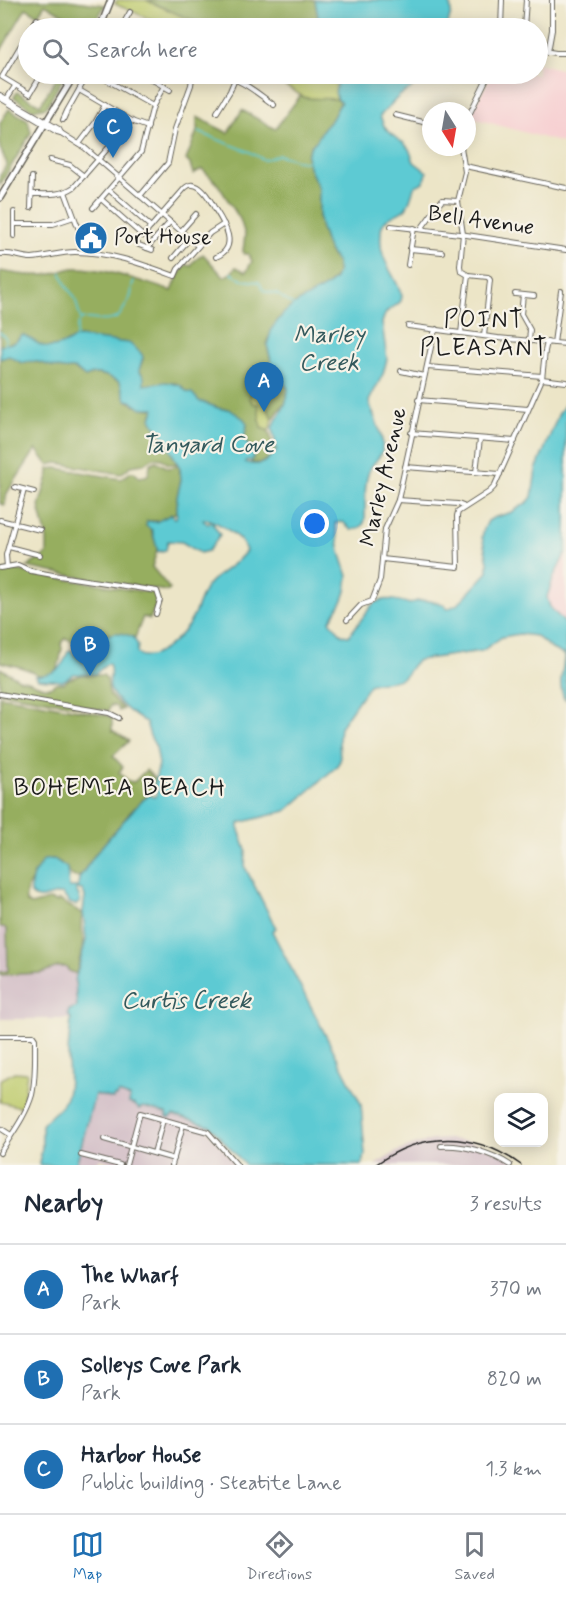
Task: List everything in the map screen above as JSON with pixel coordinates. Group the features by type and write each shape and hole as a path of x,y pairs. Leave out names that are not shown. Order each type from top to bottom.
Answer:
{"main road":[{"path":"103,18 111,0"},
{"path":"0,196 67,84"}],"street":[{"path":"501,18 502,0"},
{"path":"525,18 526,0"},
{"path":"552,0 552,30 548,52 566,53"},
{"path":"127,18 130,12"},
{"path":"18,50 2,77 30,94 36,84"},
{"path":"63,120 82,84"},
{"path":"114,84 153,106"},
{"path":"161,84 170,90"},
{"path":"140,196 168,163 175,129 190,84"},
{"path":"218,112 233,84"},
{"path":"242,84 274,105"},
{"path":"475,102 484,84"},
{"path":"6,100 15,86"},
{"path":"93,208 141,152 153,106 164,86"},
{"path":"79,90 128,119 148,127"},
{"path":"0,96 79,144 198,246"},
{"path":"79,144 105,105"},
{"path":"395,115 422,122"},
{"path":"32,194 59,194 74,187 117,137 128,119"},
{"path":"462,156 465,166 458,201 463,234 460,266 461,271 468,275 490,279 484,336"},
{"path":"50,160 70,165 84,176"},
{"path":"465,166 566,188"},
{"path":"31,208 32,177"},
{"path":"101,199 143,236 184,188 193,185 200,188 228,234 228,245 224,252 216,257"},
{"path":"109,190 151,227"},
{"path":"65,192 85,244 85,252"},
{"path":"421,229 442,200 458,201"},
{"path":"14,212 14,236"},
{"path":"181,231 196,214"},
{"path":"14,224 53,224 74,217"},
{"path":"140,245 150,249 170,222"},
{"path":"0,255 7,253 36,257 85,252 124,258 175,276 178,269 211,231 224,224"},
{"name":"Bell Avenue","path":"392,226 566,250"},
{"path":"408,265 414,228"},
{"path":"173,258 189,239"},
{"path":"410,249 442,252"},
{"path":"461,333 468,275"},
{"path":"554,343 561,291"},
{"path":"515,294 534,296"},
{"path":"523,295 521,314 529,328 529,341"},
{"path":"408,326 566,344"},
{"name":"Marley Avenue","path":"347,620 361,605 372,601 380,580 385,529 398,500 418,400 434,333 437,330"},
{"path":"382,559 458,568 458,512 492,490 542,378 547,342"},
{"path":"426,366 566,382"},
{"path":"401,371 424,376"},
{"path":"418,400 528,409"},
{"path":"411,433 515,441"},
{"path":"476,472 480,439"},
{"path":"405,467 500,474"},
{"path":"15,487 34,492"},
{"path":"7,567 6,555 24,490"},
{"path":"398,500 458,504 464,507"},
{"path":"0,520 40,530"},
{"path":"9,547 40,555"},
{"path":"0,568 16,565 31,571 157,591 160,600 156,614"},
{"path":"0,694 110,713 119,718"},
{"path":"0,1036 33,1036 35,1039 32,1095 0,1153"},
{"path":"126,1165 140,1113 208,1132 237,1165"},
{"path":"154,1153 163,1120"},
{"path":"172,1165 183,1125"},
{"path":"0,1128 11,1135"},
{"path":"104,1139 174,1159"},
{"path":"441,1146 465,1147 510,1165"},
{"path":"81,1155 120,1165"}],"shaded area":[{"path":"548,66 566,71 566,144 476,119 476,104 487,84 548,84"},
{"path":"566,552 566,624 550,607 547,597"},
{"path":"0,927 6,929 10,936 13,976 79,964 79,1007 71,1019 0,1019"},
{"path":"117,1093 131,1097 129,1103 210,1126 208,1132 237,1165 120,1165 99,1159 97,1165 76,1165 95,1094 113,1099"},
{"path":"449,1139 486,1146 521,1165 375,1165 396,1152 417,1144"}],"green space":[{"path":"0,0 67,0 105,5 98,18 69,18 45,4 38,15 26,8 18,18 0,52"},
{"path":"117,0 146,0 186,18 147,18 115,4"},
{"path":"146,0 315,0 318,18 186,18"},
{"path":"53,84 60,84 46,107 33,110 14,97 17,92 40,105"},
{"path":"282,84 337,84 337,99 307,99"},
{"path":"300,96 341,101 332,119 311,146 307,155 309,167 319,189 319,220 325,241 338,268 336,277 327,286 293,305 279,319 267,341 274,371 288,388 286,404 273,419 264,402 264,389 252,390 250,399 254,404 258,404 261,428 269,431 273,446 277,450 268,459 259,463 251,463 253,452 244,438 247,427 244,419 228,409 221,409 199,401 176,383 144,385 143,375 139,370 143,359 79,337 62,345 51,347 21,336 15,342 0,346 0,271 39,275 73,268 85,268 123,276 172,291 179,274 186,265 192,266 193,262 203,254 224,277 236,267 246,272 252,261 243,251 245,235 240,219 217,183 202,169 193,174 186,160 197,131 197,117 228,133 242,110 275,129"},
{"path":"9,109 28,120 31,133 0,185 0,176 7,164 0,148 0,123"},
{"path":"6,356 22,363 27,360 74,369 85,377 95,374 103,375 120,382 126,400 140,407 155,410 152,414 153,422 166,441 177,464 168,464 162,459 154,458 143,464 131,466 121,474 57,463 48,465 36,449 7,493 5,505 0,504 0,359"},
{"path":"264,389 264,402 273,419 269,431 261,428 258,404 254,404 250,399 252,390"},
{"path":"156,461 168,468 179,466 181,480 177,497 177,512 160,521 147,521 158,547 152,567 170,589 167,591 132,586 27,567 47,554 47,539 39,506 49,473 48,469 57,468 121,479 131,472 139,477 146,476 149,473 150,464"},
{"path":"12,569 156,593 158,600 150,619 143,617 135,638 116,634 103,636 91,647 83,663 76,655 72,642 66,638 61,644 62,649 57,668 52,673 38,675 0,662 0,572"},
{"path":"0,668 19,679 43,687 64,683 82,675 103,675 107,679 111,696 123,709 119,711 117,707 111,705 108,711 0,692"},
{"path":"0,696 112,718 112,730 129,741 113,756 123,767 119,772 128,781 134,782 146,770 155,779 150,795 146,795 146,798 129,814 81,875 75,877 62,864 49,859 27,890 26,902 31,905 59,900 82,913 84,942 76,974 66,967 58,967 41,973 0,975 0,972 8,971 7,930 0,927"},
{"path":"14,1072 27,1073 23,1104 20,1107 0,1102 0,1080"}],"water":[{"path":"315,0 450,0 450,18 318,18"},
{"path":"338,84 415,84 399,96 380,116 385,128 404,143 414,162 427,172 424,181 415,186 406,208 388,219 381,228 384,259 402,296 401,301 388,311 382,323 387,359 383,374 369,401 380,432 382,450 368,475 365,520 358,528 351,530 343,522 335,523 340,552 348,576 343,600 330,621 341,633 349,636 372,605 381,600 395,600 410,604 418,601 436,602 448,609 458,604 488,572 488,561 482,537 488,521 512,512 532,497 536,470 559,413 566,403 566,552 547,597 550,607 566,624 566,700 561,687 564,655 536,636 519,634 502,637 482,651 419,660 399,680 369,685 340,727 340,761 336,767 286,811 239,823 246,850 245,867 276,928 272,931 361,1104 365,1155 362,1165 245,1165 210,1126 173,1115 169,1118 166,1113 143,1107 139,1109 129,1103 130,1097 118,1093 113,1099 95,1094 76,1165 39,1165 42,1125 63,1104 68,1090 71,1019 68,1014 69,1010 77,1007 75,980 86,940 83,912 85,896 82,890 76,889 80,902 76,905 70,903 62,894 42,898 34,897 31,894 32,879 44,860 54,859 67,868 69,887 78,887 79,878 97,852 132,811 150,795 156,796 157,790 154,785 159,764 156,747 146,722 125,708 112,693 109,664 95,674 74,674 63,681 38,679 35,676 56,670 71,650 84,663 92,644 112,634 120,633 133,637 138,645 137,653 143,656 158,653 173,642 189,624 207,586 246,551 235,536 217,523 206,519 203,520 208,524 212,522 220,535 208,551 200,553 182,542 168,541 166,550 158,552 152,530 146,526 147,521 156,522 172,514 176,518 181,480 180,468 167,441 151,418 155,408 140,408 126,400 120,382 103,375 95,374 85,377 75,369 59,368 33,361 22,363 9,356 0,359 0,346 15,342 23,335 40,345 49,347 61,345 79,337 129,343 143,357 139,370 144,377 144,385 166,382 180,385 199,401 221,409 229,409 244,419 247,424 244,438 253,457 252,461 245,462 259,464 266,461 277,450 272,428 288,395 288,388 274,371 267,345 272,328 293,305 327,286 335,279 338,271 337,263 327,247 320,225 319,189 309,167 307,155 341,102 336,95"}],"waterway":[{"path":"198,132 250,152 264,160 279,155 308,161"},
{"path":"61,272 75,298 81,320"},
{"path":"231,273 242,280 259,282 264,291 277,294 293,305"},
{"path":"76,337 77,327 84,319 110,320 118,317 130,297 134,281"},
{"path":"0,332 6,338 5,345"}],"railway":[{"path":"375,1165 411,1146 429,1141 448,1140 467,1141 485,1146 521,1165"}],"place":[{"name":"Harbor House","path":"113,158"},
{"name":"Port House","path":"91,238"},
{"name":"The Wharf","path":"264,412"},
{"name":"Solleys Cove Park","path":"90,676"}],"district":[{"name":"POINT PLEASANT","path":"484,334"},
{"name":"BOHEMIA BEACH","path":"120,788"}],"water label":[{"name":"Marley Creek","path":"329,349"},
{"name":"Tanyard Cove","path":"208,445"},
{"name":"Curtis Creek","path":"186,1001"}]}
